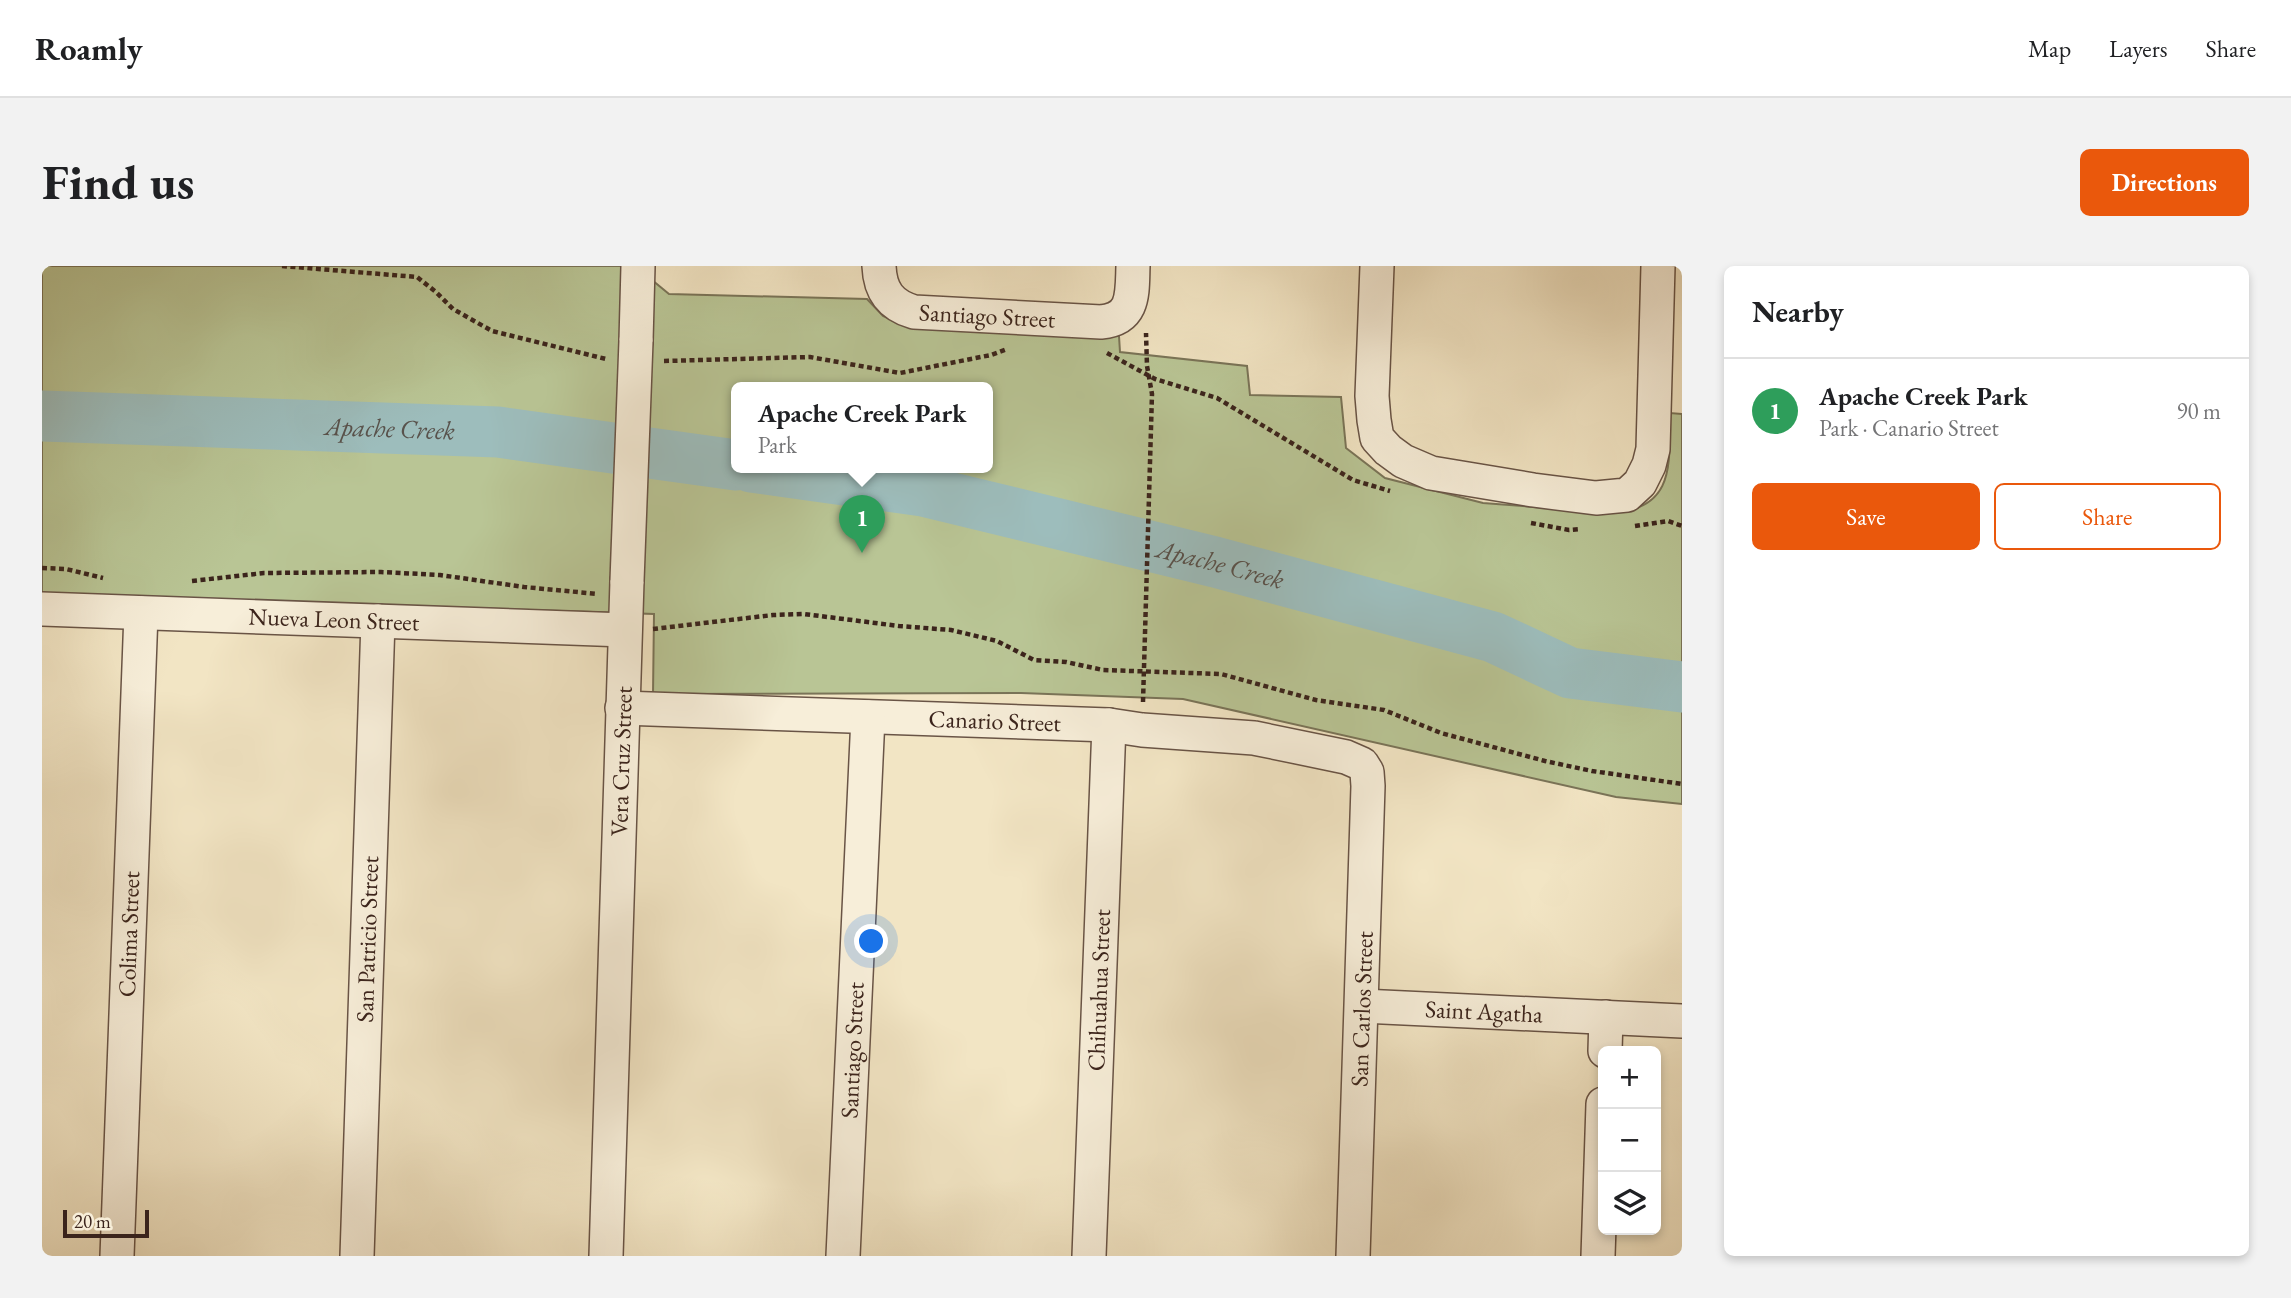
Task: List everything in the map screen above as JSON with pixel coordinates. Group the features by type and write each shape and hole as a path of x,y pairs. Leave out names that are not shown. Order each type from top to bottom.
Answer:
{"street":[{"name":"Vera Cruz Street","path":"606,1256 638,266"},
{"name":"Santiago Street","path":"879,266 881,283 888,297 899,308 914,312 1114,321 1129,292"},
{"path":"1377,266 1372,396 1377,438 1388,450 1403,461 1431,473 1597,498 1631,510 1653,449 1658,266"},
{"name":"Nueva Leon Street","path":"42,609 625,630"},
{"name":"Colima Street","path":"117,1256 141,613"},
{"name":"San Patricio Street","path":"357,1256 378,621"},
{"name":"Canario Street","path":"622,708 1109,725 1254,738 1346,757 1362,764"},
{"name":"Santiago Street","path":"843,1256 868,717"},
{"name":"Chihuahua Street","path":"1089,1256 1109,725"},
{"name":"San Carlos Street","path":"1353,1256 1368,786 1367,772 1362,764"},
{"name":"Saint Agatha","path":"1362,1006 1682,1021"},
{"path":"1605,1046 1606,1017"},
{"path":"1598,1256 1603,1109"}],"path":[{"path":"282,266 417,277 453,309 492,331 636,354 810,357 900,373 991,355 1014,346"},
{"path":"1129,292 1146,312 1147,366 1152,394 1142,730"},
{"path":"1104,352 1149,376 1217,398 1353,480 1392,492"},
{"path":"1631,510 1682,526"},
{"path":"1518,521 1569,530 1582,529"},
{"path":"42,568 66,569 107,579"},
{"path":"180,583 264,573 382,572 440,575 524,587 627,589"},
{"path":"625,630 660,629 772,615 804,614 951,630 997,640 1034,660 1066,662 1104,670 1221,674 1316,700 1384,710 1441,733 1545,761 1591,771 1682,784"}],"green space":[{"path":"42,266 635,266 669,294 867,299 883,316 898,323 1119,336 1120,352 1247,366 1250,395 1341,397 1346,448 1385,478 1483,503 1611,513 1632,510 1648,503 1658,493 1668,466 1670,413 1682,414 1682,804 1616,797 1183,699 1021,693 653,694 654,614 42,594"}],"waterway":[{"name":"Apache Creek","path":"42,416 498,432 731,464"},
{"name":"Apache Creek","path":"794,473 923,491 1215,562 1493,637 1570,673 1682,687"}],"place":[{"name":"Apache Creek Park","path":"862,553"}]}
